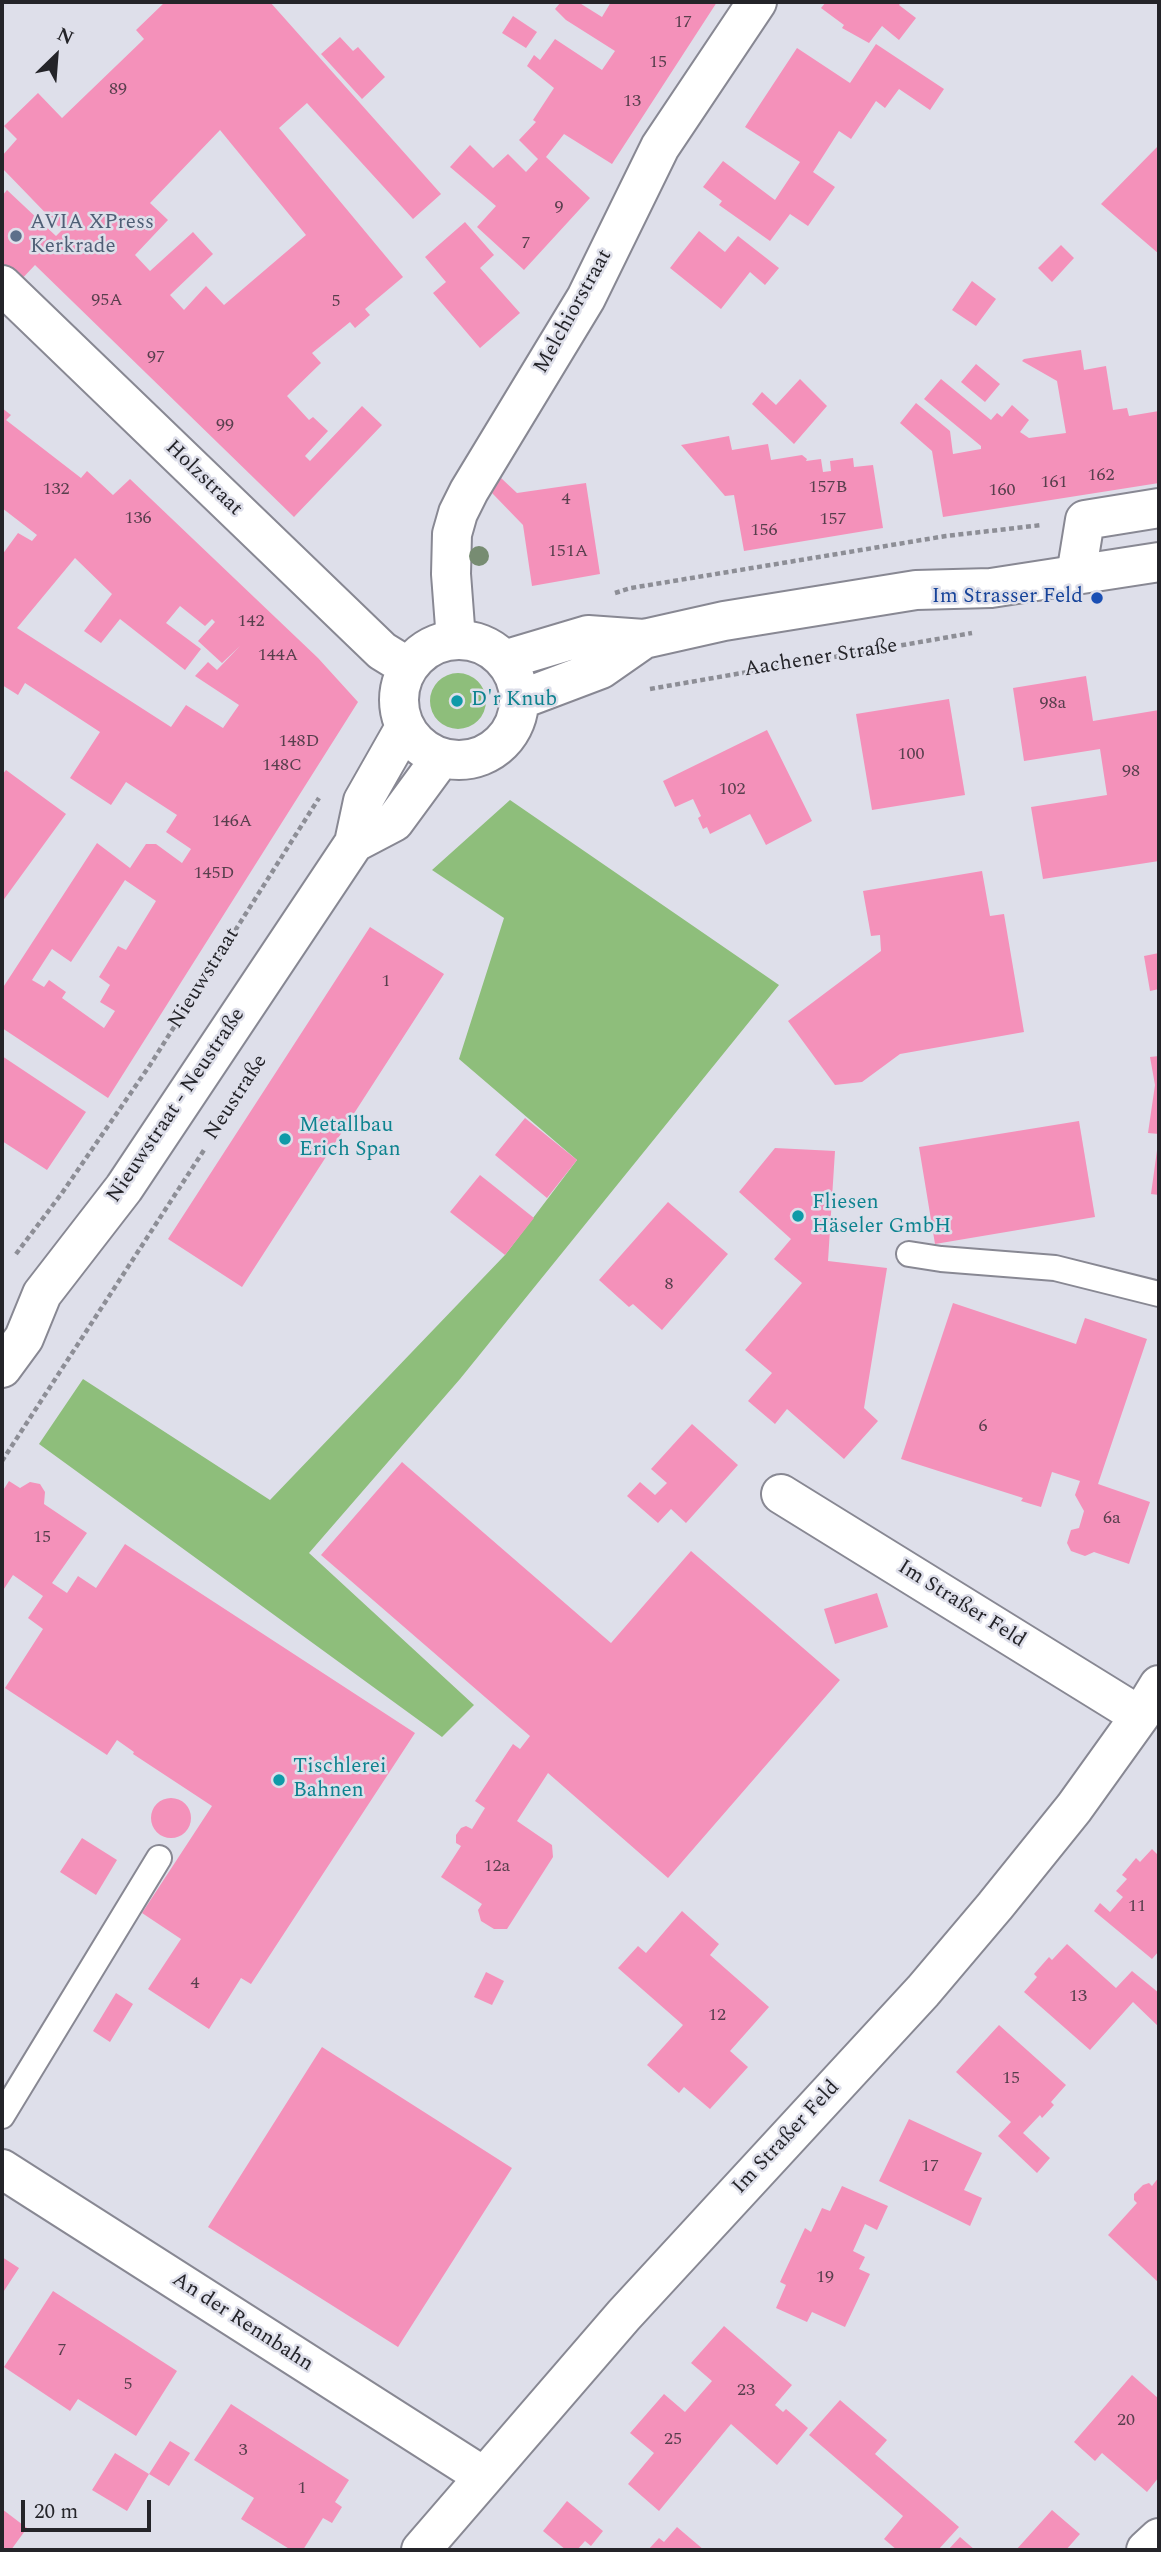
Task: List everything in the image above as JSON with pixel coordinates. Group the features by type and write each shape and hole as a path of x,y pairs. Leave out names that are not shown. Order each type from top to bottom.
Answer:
{"street":[{"name":"Melchiorstraat","path":"457,640 451,574 452,534 458,513 586,298 660,147 757,2"},
{"name":"Holzstraat","path":"2,285 382,651 408,667"},
{"path":"1076,575 1085,520 1159,508"},
{"path":"504,660 588,635 644,639 724,621 916,590 990,588 1159,562"},
{"path":"519,700 601,669 644,639"},
{"path":"472,640 490,647 504,660 515,676 519,700 514,725 498,753 459,761 441,758 425,750 413,739 399,712 401,681 408,667 429,648 442,642 472,640"},
{"path":"354,843 363,801 405,727"},
{"path":"354,843 394,822 441,758"},
{"name":"Nieuwstraat - Neustraße","path":"2,1368 24,1338 42,1294 124,1188 354,843"},
{"path":"2,1313 42,1294"},
{"name":"Im Straßer Feld","path":"421,2550 482,2476 624,2315 932,1980 1074,1808 1150,1700 781,1494"},
{"name":"An der Rennbahn","path":"2,2169 482,2476"},
{"path":"1146,2550 1159,2538"}],"lane":[{"path":"909,1254 1055,1268 1159,1294"},
{"path":"2,2116 159,1858"}],"path":[{"name":"Aachener Straße","path":"640,692 680,682 981,632"},
{"name":"Nieuwstraat","path":"14,1257 62,1194 150,1065 319,797"},
{"name":"Neustraße","path":"2,1461 204,1149"}],"green space":[{"path":"458,673 469,675 478,681 484,690 484,712 478,721 469,727 458,729 447,727 438,721 432,712 430,701 432,690 438,681 447,675"},
{"path":"510,800 779,985 460,1379 309,1553 474,1705 442,1737 39,1444 83,1379 270,1500 505,1255 577,1160 459,1059 504,918 432,870"}],"building":[{"path":"165,2 270,2 441,194 413,219 307,103 279,128 403,277 365,309 370,315 355,328 350,322 312,353 321,363 287,396 309,420 313,417 328,431 305,456 310,461 362,406 382,425 294,517 35,265 18,283 2,267 2,196 7,190 56,236 62,230 2,168 2,156 17,139 4,126 38,93 62,118 144,39 136,30","holes":["220,130 306,235 224,305 206,286 184,310 170,295 213,254 193,232 150,271 135,255 168,220 150,203"]},
{"path":"561,2 578,2 602,17 611,2 717,2 612,164 564,134 546,157 590,198 524,270 477,227 496,206 450,167 470,145 493,168 508,154 526,172 538,159 519,140 536,122 533,120 554,88 527,66 534,55 540,60 555,39 602,70 615,51 566,20 555,9"},
{"path":"826,2 901,2 899,5 916,18 899,40 882,26 869,43 842,28 844,25 821,8"},
{"path":"513,16 537,32 526,48 502,33"},
{"path":"340,37 353,51 358,47 385,77 362,99 321,54"},
{"path":"876,44 944,89 930,110 899,89 885,108 876,101 851,139 839,131 813,172 835,187 808,226 790,214 770,241 719,205 722,201 703,187 723,161 775,200 800,162 745,127 797,48 850,83"},
{"path":"1159,145 1159,254 1101,204"},
{"path":"465,222 494,255 480,268 520,313 480,348 433,293 446,282 425,257"},
{"path":"699,231 725,252 738,236 779,268 765,285 750,272 721,309 670,268"},
{"path":"1061,245 1074,258 1052,282 1038,268"},
{"path":"972,281 996,299 976,326 952,310"},
{"path":"1081,350 1084,370 1106,366 1113,410 1127,408 1129,416 1159,411 1159,483 943,517 932,451 900,423 916,403 950,431 953,454 981,449 981,446 924,399 941,379 991,420 997,413 1002,417 1012,405 1029,420 1020,432 1029,438 1066,433 1057,381 1022,361"},
{"path":"976,364 1000,384 985,402 961,382"},
{"path":"800,379 827,406 794,444 752,404 762,392 776,405"},
{"path":"2,408 11,415 6,420 81,478 87,471 113,495 130,479 318,658 358,702 108,1098 2,1028 2,989 97,843 130,868 146,844 156,844 182,863 191,849 166,832 177,815 126,782 111,805 70,778 100,732 25,683 18,695 2,685 2,555 18,533 32,541 37,535 2,508","holes":["75,558 112,594 84,631 101,643 120,619 185,670 201,649 166,623 180,606 205,626 212,619 215,622 198,641 222,663 240,646 217,670 208,662 195,676 239,705 223,728 186,705 171,727 17,628","125,880 156,901 126,950 118,946 99,977 110,985 100,1002 115,1011 104,1028 62,998 66,992 49,980 44,987 32,980 52,949 71,962"]},
{"path":"729,436 732,450 768,444 771,460 802,455 806,461 821,459 823,472 831,471 830,461 853,458 854,467 873,465 883,528 744,551 734,495 725,496 681,445"},
{"path":"501,478 517,493 586,483 600,574 532,586 523,525 492,493"},
{"path":"1086,676 1093,721 1159,710 1159,861 1043,879 1031,807 1107,795 1100,749 1024,761 1013,688"},
{"path":"949,699 965,795 872,810 856,714"},
{"path":"767,730 812,821 766,845 750,814 710,834 707,827 703,829 698,818 701,816 693,799 675,807 663,781"},
{"path":"6,770 66,814 2,902 2,775"},
{"path":"982,871 990,916 1004,914 1024,1032 900,1054 862,1082 835,1085 788,1021 881,951 880,935 871,936 863,891"},
{"name":"Metallbau Erich Span","path":"370,927 444,974 242,1287 168,1239"},
{"path":"1159,953 1159,989 1150,991 1144,956"},
{"path":"2,1056 86,1112 47,1170 2,1141"},
{"path":"1159,1056 1159,1134 1148,1133 1155,1085 1150,1057"},
{"path":"525,1118 577,1160 547,1198 495,1155"},
{"path":"1079,1121 1095,1217 935,1244 919,1147"},
{"path":"1159,1144 1159,1195 1151,1194"},
{"path":"775,1148 835,1151 828,1261 887,1268 864,1408 878,1421 844,1459 787,1409 775,1424 748,1401 772,1373 745,1350 802,1283 774,1259 791,1239 739,1192"},
{"path":"480,1175 534,1218 505,1255 450,1212"},
{"path":"668,1202 728,1254 662,1330 633,1304 629,1307 599,1280"},
{"path":"953,1303 1076,1344 1085,1318 1147,1339 1098,1484 1150,1502 1129,1564 1094,1552 1085,1556 1071,1551 1067,1543 1071,1530 1079,1528 1084,1511 1075,1495 1080,1481 1052,1472 1041,1507 1021,1501 1023,1498 901,1459"},
{"path":"692,1424 738,1465 686,1523 671,1509 658,1523 627,1496 640,1482 655,1495 667,1483 651,1469"},
{"path":"402,1462 611,1643 691,1551 840,1680 668,1878 548,1773 517,1821 552,1845 553,1857 507,1929 494,1929 481,1921 478,1910 482,1904 441,1877 461,1846 456,1843 456,1835 466,1826 472,1829 485,1808 475,1801 513,1744 520,1749 530,1736 321,1555"},
{"name":"Tischlerei Bahnen","path":"9,1481 20,1488 30,1482 40,1484 45,1492 44,1504 87,1533 52,1583 67,1593 78,1576 96,1588 125,1544 415,1733 251,1984 241,1978 209,2029 148,1989 181,1939 142,1913 212,1806 133,1754 134,1752 117,1740 107,1755 5,1688 43,1629 28,1618 43,1596 13,1575 2,1592 2,1492"},
{"path":"877,1593 888,1627 835,1644 824,1609"},
{"path":"171,1798 179,1799 185,1804 190,1810 190,1826 185,1832 179,1837 171,1838 163,1837 157,1832 152,1826 151,1818 152,1810 157,1804 163,1799"},
{"path":"82,1838 117,1860 96,1895 60,1872"},
{"path":"1152,1849 1157,1854 1159,1851 1159,1951 1152,1959 1094,1911 1100,1903 1110,1912 1123,1897 1116,1891 1127,1879 1122,1875 1136,1858 1140,1862"},
{"path":"682,1911 719,1944 710,1955 769,2007 730,2051 748,2067 710,2109 684,2087 679,2093 647,2065 683,2025 618,1968 638,1946 646,1953"},
{"path":"1067,1944 1116,1988 1132,1971 1159,1993 1159,2027 1133,2002 1090,2050 1024,1992 1037,1977 1034,1974 1049,1957 1052,1960"},
{"path":"486,1972 504,1981 492,2005 474,1997"},
{"path":"116,1993 133,2004 110,2042 93,2031"},
{"path":"999,2025 1066,2085 1051,2102 1054,2105 1023,2133 1050,2158 1037,2173 998,2136 1011,2122 956,2072"},
{"path":"322,2047 512,2168 398,2347 208,2227"},
{"path":"909,2119 982,2153 964,2190 982,2198 970,2226 879,2181"},
{"path":"1159,2177 1159,2283 1108,2235 1137,2203 1134,2194 1143,2185 1149,2183 1152,2186"},
{"path":"842,2186 888,2206 877,2230 865,2224 853,2251 865,2257 859,2269 870,2274 845,2327 812,2312 807,2322 776,2308 786,2285 780,2282 805,2228 811,2232 822,2208 830,2211"},
{"path":"2,2257 19,2268 2,2294"},
{"path":"53,2291 177,2371 136,2436 78,2399 70,2411 4,2367"},
{"path":"724,2326 792,2385 775,2405 783,2412 786,2409 808,2428 777,2465 731,2424 659,2511 628,2484 654,2453 630,2433 664,2394 685,2412 712,2381 691,2363"},
{"path":"1132,2375 1159,2399 1159,2477 1147,2492 1102,2453 1095,2461 1074,2442"},
{"path":"840,2400 887,2440 875,2454 959,2527 938,2550 897,2550 884,2539 903,2516 809,2435"},
{"path":"231,2404 349,2480 335,2502 342,2507 332,2523 323,2518 303,2550 291,2550 241,2519 254,2498 194,2460"},
{"path":"170,2441 190,2453 169,2486 149,2474"},
{"path":"115,2453 149,2474 127,2511 92,2490"},
{"path":"567,2501 603,2531 591,2546 585,2541 577,2550 566,2550 543,2531"},
{"path":"2,2509 27,2528 11,2550 2,2550"},
{"path":"1052,2510 1080,2534 1066,2550 1016,2550"},
{"path":"677,2527 704,2550 648,2550 659,2538 664,2542"},
{"path":"960,2537 975,2550 948,2550"}],"place":[{"name":"AVIA XPress Kerkrade","path":"16,236"},
{"name":"Im Strasser Feld","path":"1097,598"},
{"name":"D'r Knub","path":"457,701"},
{"name":"Metallbau Erich Span","path":"285,1139"},
{"name":"Fliesen Häseler GmbH","path":"798,1216"},
{"name":"Tischlerei Bahnen","path":"279,1780"}]}
